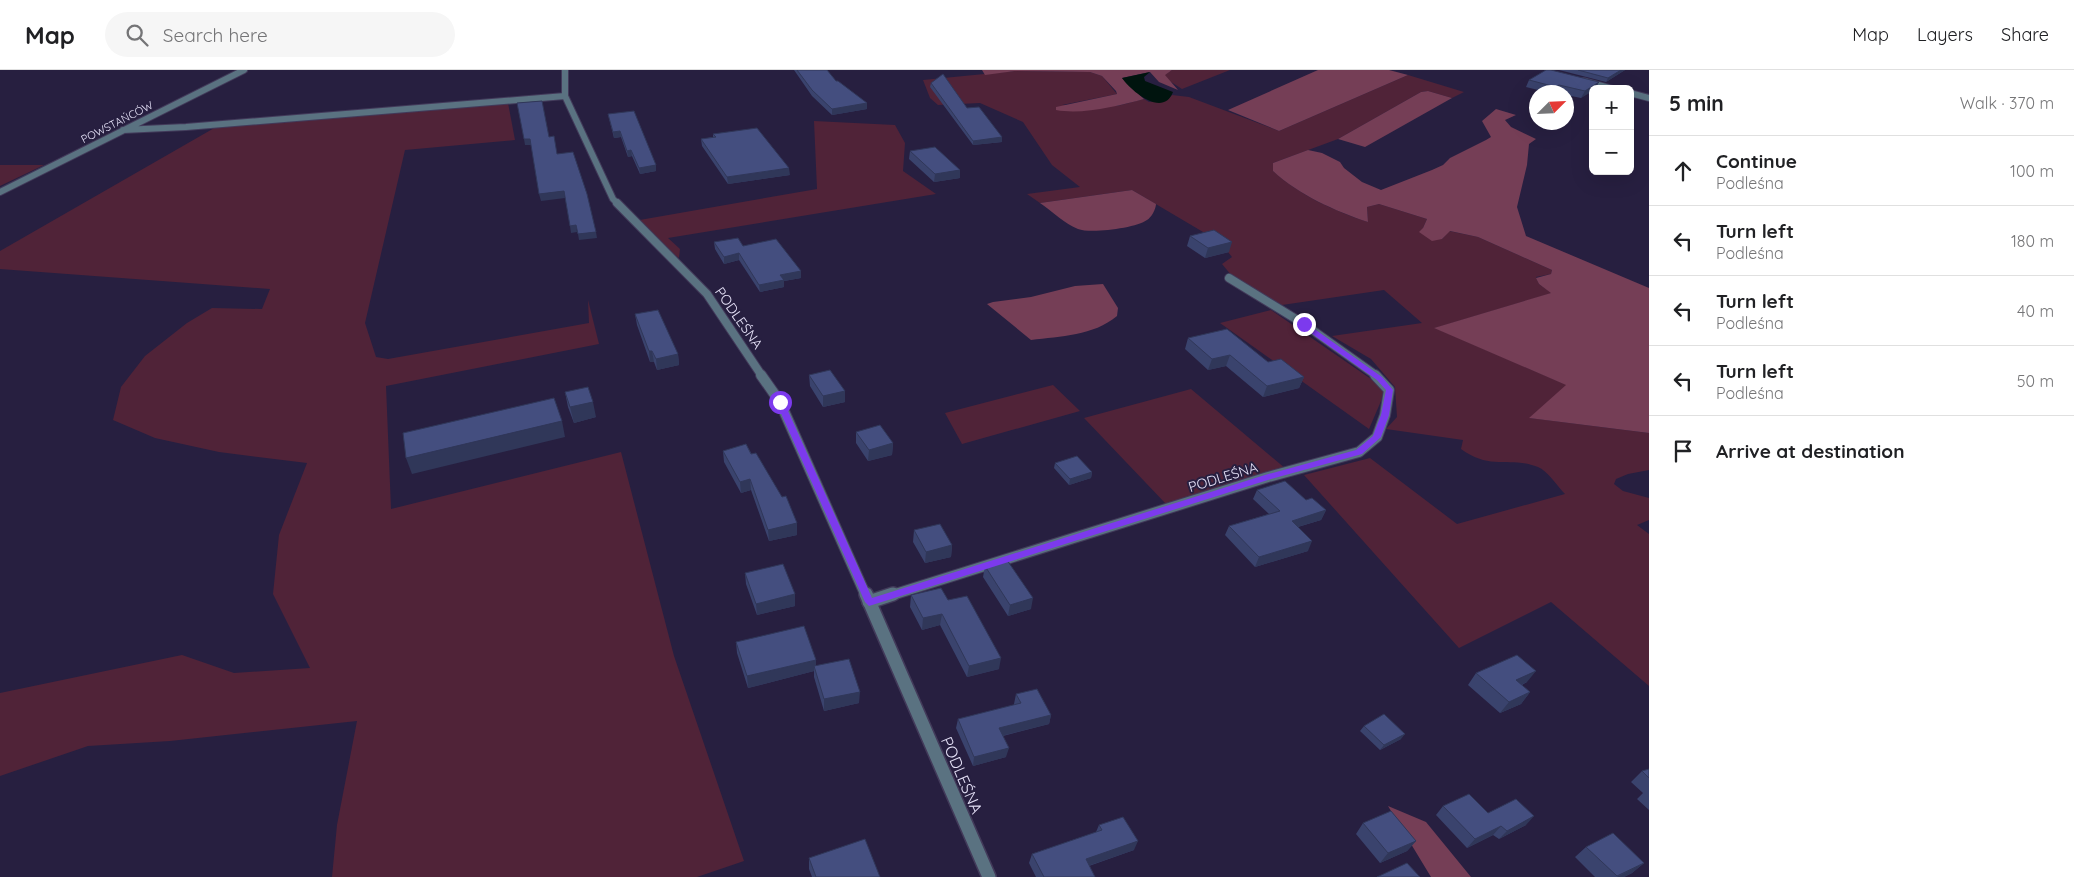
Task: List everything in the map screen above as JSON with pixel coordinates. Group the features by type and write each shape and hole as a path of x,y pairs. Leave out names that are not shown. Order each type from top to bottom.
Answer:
{"street":[{"name":"POWSTAŃCÓW","path":"0,192 244,70"},
{"name":"PODLEŚNA","path":"565,70 565,96 613,199 706,294 780,402 989,877"},
{"path":"1576,79 1598,85"},
{"path":"1634,94 1649,98"},
{"path":"122,130 565,96"},
{"name":"PODLEŚNA","path":"869,602 1268,477 1359,452 1377,437 1385,415 1390,390 1380,378 1304,324 1229,278"}],"shaded area":[{"path":"982,70 1172,70 1165,75 1178,90 1159,82 1150,72 1122,78 1144,99 1100,109 1056,110 1056,107 1117,94 1102,76 1090,72 1015,71 985,75"},
{"path":"1172,70 1230,70 1182,89 1164,75"},
{"path":"1318,70 1389,70 1408,75 1279,131 1228,110"},
{"path":"1015,71 1090,72 1102,76 1117,94 1062,105 1117,106 1144,99 1149,102 1168,99 1172,95 1189,97 1279,131 1408,75 1464,92 1452,98 1428,91 1421,92 1338,139 1273,163 1273,171 1306,195 1355,218 1368,222 1367,207 1379,204 1427,219 1423,228 1442,239 1449,231 1478,237 1552,270 1551,274 1536,277 1539,284 1552,293 1435,328 1567,385 1530,418 1649,433 1649,470 1628,474 1616,479 1614,484 1623,491 1649,498 1649,520 1637,525 1649,534 1649,686 1551,602 1459,648 1304,475 1370,458 1457,524 1565,494 1549,475 1538,467 1528,464 1482,460 1461,449 1463,440 1386,429 1397,417 1395,387 1371,359 1332,336 1422,323 1384,290 1282,305 1232,276 1222,264 1232,257 1220,242 1132,190 1040,203 1027,194 1080,187 1052,165 1023,122 980,103 938,105 930,98 923,80"},
{"path":"1150,72 1144,77 1145,81 1173,92 1162,103 1147,100 1139,95 1122,78"},
{"path":"1428,91 1452,98 1365,147 1338,139 1421,92"},
{"path":"508,103 515,140 405,150 365,323 376,357 388,359 589,323 588,300 599,344 386,386 391,509 621,452 674,656 744,861 697,877 332,877 337,825 357,721 170,741 88,746 0,776 0,693 182,655 234,673 310,668 273,594 279,535 307,463 219,452 155,438 113,420 121,387 145,356 187,323 212,308 262,309 270,289 0,269 0,251 216,127"},
{"path":"1496,109 1516,115 1505,120 1511,127 1536,139 1529,144 1527,165 1517,207 1526,236 1649,288 1649,433 1529,418 1566,385 1434,328 1551,293 1539,284 1536,278 1551,274 1552,270 1478,237 1450,231 1442,239 1432,241 1419,232 1427,219 1379,204 1367,207 1368,222 1356,218 1306,195 1273,171 1273,163 1308,150 1322,153 1340,162 1344,168 1362,182 1381,190 1443,165 1450,158 1491,137 1482,121"},
{"path":"814,121 895,125 905,143 903,171 936,194 668,238 680,249 679,258 653,239 634,221 817,189"},
{"path":"0,165 44,165 0,186"},
{"path":"1132,190 1156,204 1154,211 1149,219 1141,223 1113,229 1093,231 1078,229 1063,221 1040,203"},
{"path":"1103,284 1118,308 1117,316 1098,328 1065,336 1031,340 987,304 1031,297 1075,286"},
{"path":"1271,310 1384,388 1381,401 1369,429 1220,323"},
{"path":"1053,385 1080,411 962,444 945,413"},
{"path":"1191,389 1286,469 1166,504 1084,418"},
{"path":"1388,806 1426,822 1471,877 1431,877"}],"building":[{"path":"797,70 827,70 836,81 867,103 832,109 812,90"},
{"path":"1546,70 1551,70 1599,82 1594,85 1589,85 1589,88 1585,91 1574,88 1574,85 1548,85 1529,80"},
{"path":"1578,70 1621,70 1608,78"},
{"path":"943,74 967,108 979,107 1002,137 973,141 931,83"},
{"path":"542,101 549,137 554,136 557,154 573,152 587,194 596,232 578,234 576,225 570,226 564,191 539,194 530,139 524,139 517,103"},
{"path":"634,111 656,165 639,168 631,150 627,151 620,131 613,132 608,114"},
{"path":"757,128 789,168 727,177 701,139 716,137 713,134"},
{"path":"935,147 960,170 935,174 910,151"},
{"path":"1214,230 1232,242 1208,248 1190,236"},
{"path":"738,238 743,246 776,239 801,271 780,275 784,280 759,285 739,253 724,257 714,242"},
{"path":"658,310 678,354 656,359 652,351 649,351 635,314"},
{"path":"1227,329 1268,362 1281,359 1304,377 1267,386 1230,355 1212,359 1188,338"},
{"path":"830,370 845,391 823,396 809,375"},
{"path":"588,387 593,402 570,407 565,392"},
{"path":"554,398 562,421 406,458 403,433"},
{"path":"880,425 893,443 869,450 856,432"},
{"path":"746,444 751,454 756,453 782,497 786,496 797,523 768,530 750,479 740,482 723,451"},
{"path":"1077,456 1092,472 1070,479 1055,463"},
{"path":"1285,481 1306,500 1312,498 1326,510 1292,521 1312,541 1259,557 1229,526 1280,511 1257,490"},
{"path":"940,524 952,545 926,552 914,530"},
{"path":"1007,560 1033,598 1010,605 985,566"},
{"path":"783,564 795,594 756,604 745,573"},
{"path":"941,588 948,600 967,596 1001,658 969,666 942,614 923,618 911,595"},
{"path":"804,626 816,660 747,676 736,642"},
{"path":"1517,655 1536,671 1516,680 1530,692 1509,702 1476,673"},
{"path":"849,659 860,692 824,699 814,666"},
{"path":"1037,689 1051,715 999,728 1009,748 974,757 958,719 1021,703 1016,694"},
{"path":"1384,714 1405,734 1384,745 1364,726"},
{"path":"1649,769 1649,778 1642,771"},
{"path":"1469,794 1488,813 1516,799 1534,816 1507,831 1501,826 1475,839 1443,806"},
{"path":"1391,811 1416,841 1388,853 1363,823"},
{"path":"1123,817 1138,841 1086,859 1095,877 1044,877 1032,854 1102,830 1099,825"},
{"path":"1613,833 1644,863 1617,876 1586,847"},
{"path":"865,839 880,877 816,877 809,858"},
{"path":"1407,863 1420,877 1377,877"}],"route":[{"path":"780,402 869,602 1268,477 1359,452 1377,437 1385,415 1390,390 1380,378 1304,324"}]}
